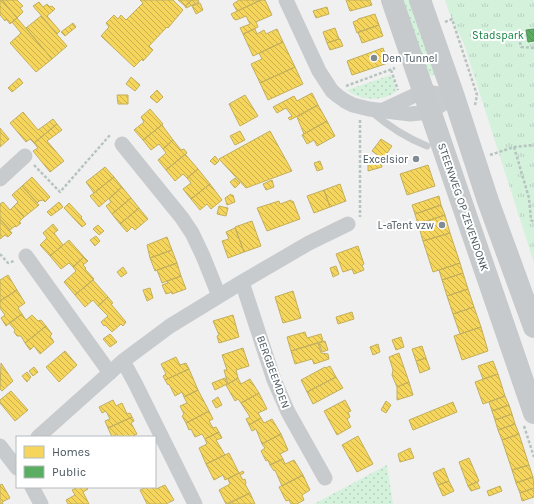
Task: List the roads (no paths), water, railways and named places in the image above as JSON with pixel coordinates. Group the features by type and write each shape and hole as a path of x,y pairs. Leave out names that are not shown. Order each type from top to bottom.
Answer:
{"main road":[{"name":"STEENWEG OP ZEVENDONK","path":"392,0 534,413"},
{"path":"420,0 488,201 534,327"}],"street":[{"path":"286,0 319,71 332,90 345,101 370,109 410,114 430,112 454,97"},
{"path":"370,109 424,90 454,97"},
{"path":"122,144 182,218 192,233 219,296"},
{"path":"0,180 25,156"},
{"path":"39,436 123,361 170,326 310,243 348,224"},
{"path":"26,256 110,373"},
{"name":"BERGBEEMDEN","path":"242,282 274,380 288,412 325,478"},
{"path":"123,361 195,504"},
{"path":"0,446 15,461"},
{"path":"33,488 41,504"}],"lane":[{"path":"370,109 388,125 412,140 427,146"}],"place":[{"name":"Den Tunnel","path":"374,58"},
{"name":"Excelsior","path":"416,159"},
{"name":"L-aTent vzw","path":"442,225"}],"park label":[{"name":"Stadspark","path":"498,35"}]}
